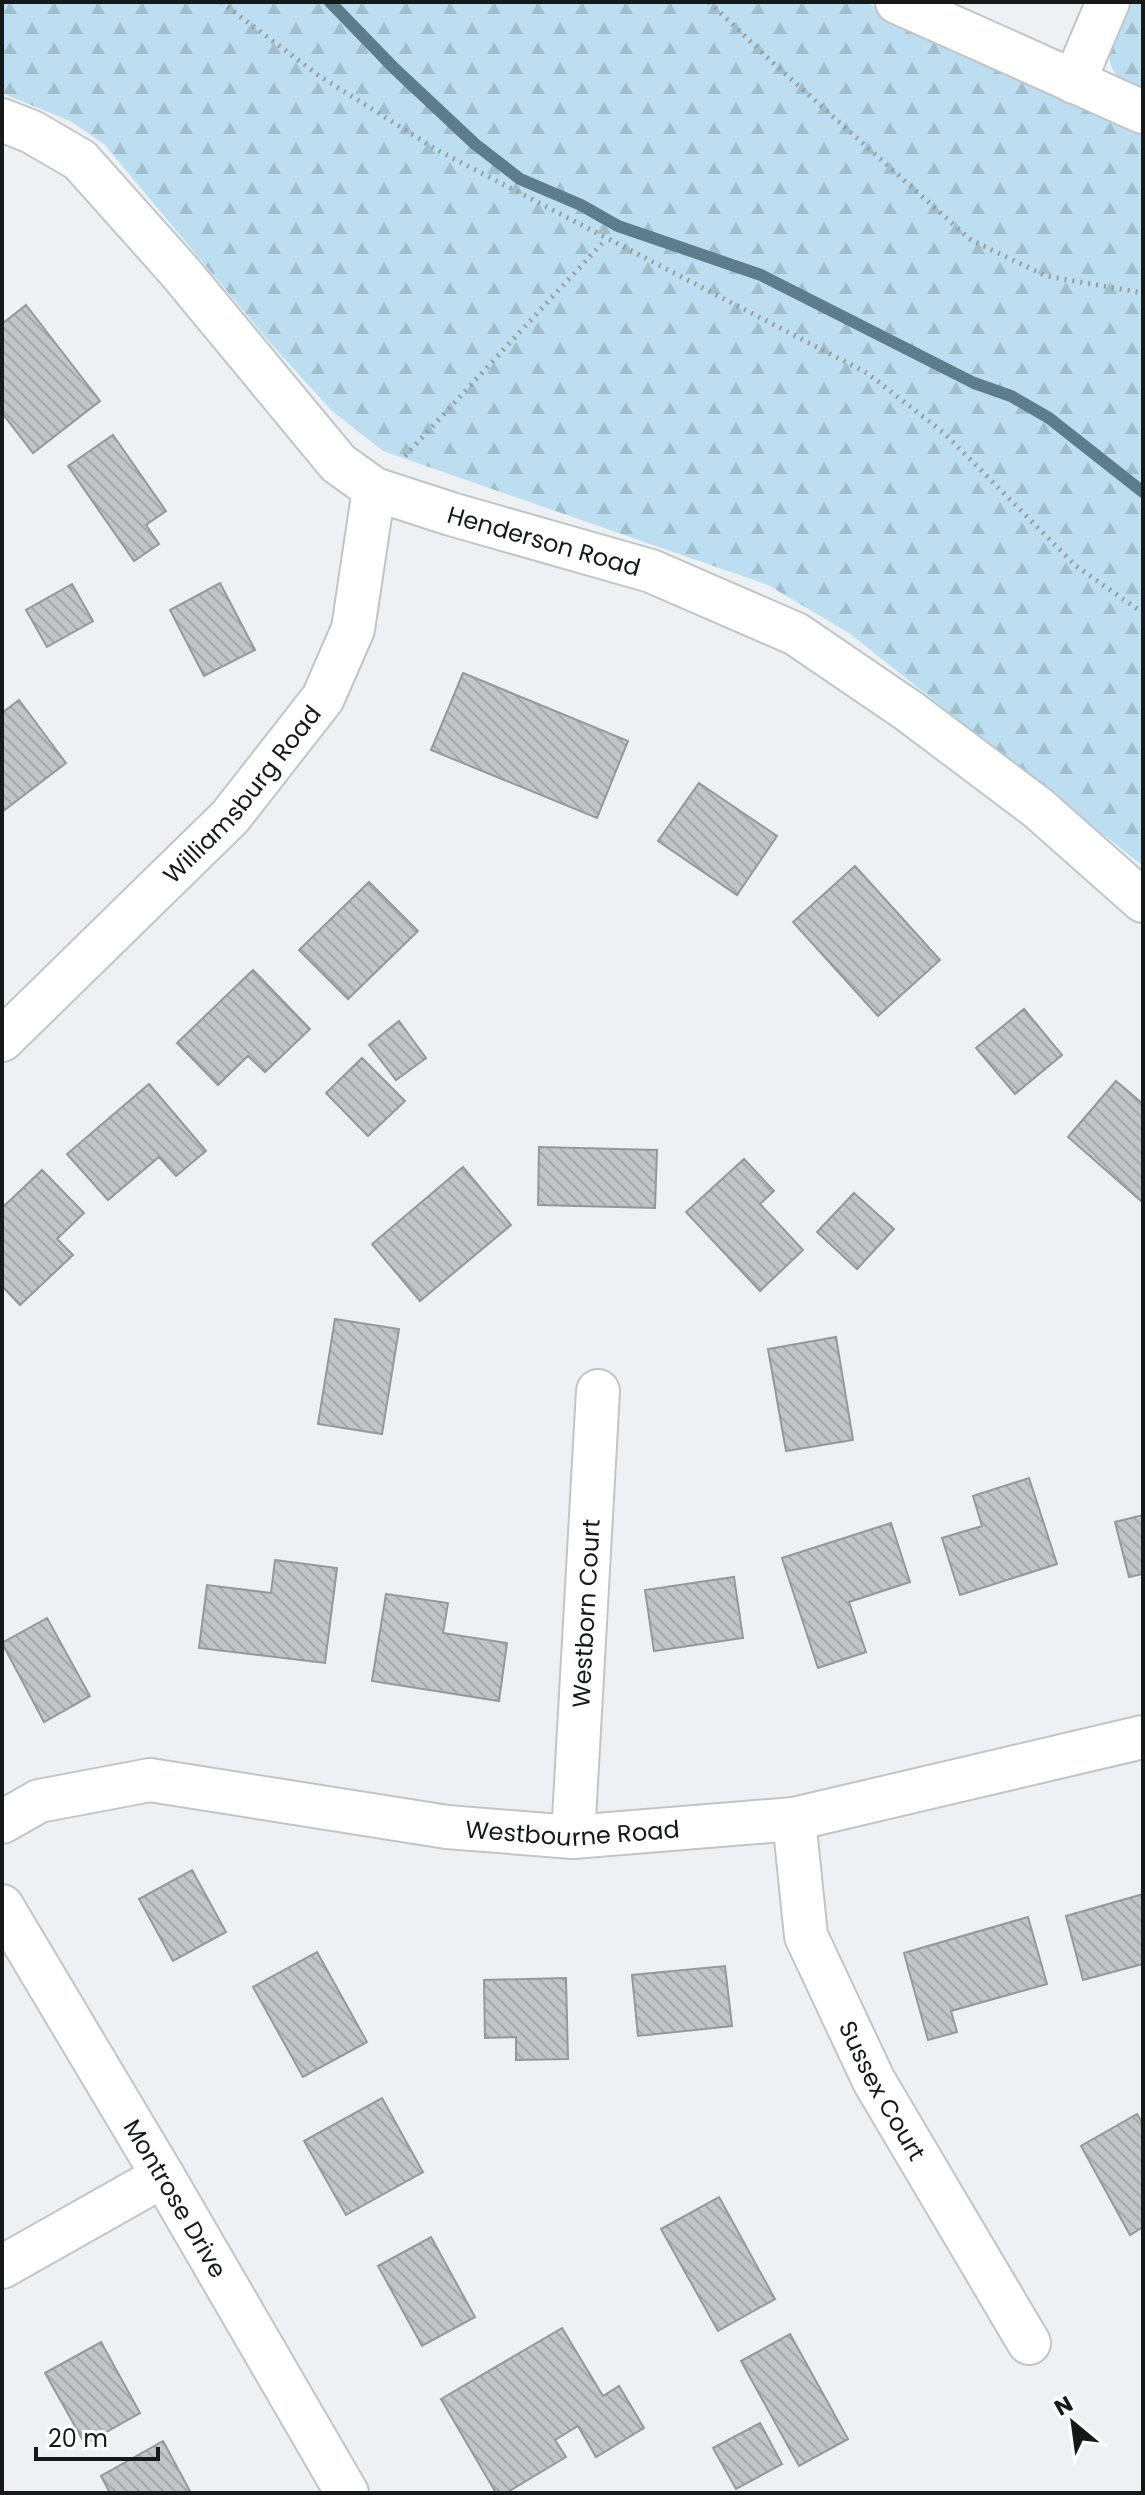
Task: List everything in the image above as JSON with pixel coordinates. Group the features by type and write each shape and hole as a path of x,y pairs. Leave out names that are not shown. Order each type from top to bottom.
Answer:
{"street":[{"path":"897,2 1143,112"},
{"path":"1074,82 1108,2"},
{"name":"Henderson Road","path":"2,120 32,132 80,160 180,272 338,463 374,489 651,571 796,634 909,711 1038,808 1143,901"},
{"name":"Williamsburg Road","path":"2,1040 230,817 323,698 353,629 374,489"},
{"name":"Westborn Court","path":"573,1837 598,1391"},
{"name":"Westbourne Road","path":"2,1822 39,1801 150,1780 447,1827 573,1837 794,1819 1143,1737"},
{"name":"Sussex Court","path":"794,1819 806,1936 874,2081 1029,2343"},
{"name":"Montrose Drive","path":"2,1906 347,2493"},
{"path":"2,2267 163,2176"}],"path":[{"path":"221,2 318,75 437,150 867,373 944,433 1076,566 1143,613"},
{"path":"709,2 971,240 1046,276 1143,293"},
{"path":"374,489 606,239"}],"green space":[{"path":"2,2 865,2 1143,129 1143,866 849,633 768,585 383,451 332,411 271,344 104,144 70,121 2,93"},
{"path":"1127,2 1143,2 1143,93 1127,84 1111,65 1111,43"}],"building":[{"path":"26,305 100,401 33,453 2,413 2,324"},
{"path":"113,435 166,511 146,525 159,544 134,561 68,466"},
{"path":"220,583 255,650 204,676 170,610"},
{"path":"72,584 93,621 47,647 26,610"},
{"path":"463,673 628,741 597,818 431,750"},
{"path":"19,700 66,763 2,812 2,713"},
{"path":"699,783 777,836 737,895 658,841"},
{"path":"855,866 940,960 878,1016 793,922"},
{"path":"369,882 418,931 348,999 299,950"},
{"path":"253,970 310,1029 265,1072 248,1056 218,1085 177,1043"},
{"path":"1024,1009 1062,1055 1015,1094 976,1048"},
{"path":"399,1021 426,1058 396,1080 369,1045"},
{"path":"362,1058 405,1101 368,1136 326,1093"},
{"path":"1116,1081 1143,1104 1141,1201 1068,1137"},
{"path":"149,1084 206,1151 176,1176 159,1157 108,1200 67,1154"},
{"path":"539,1147 657,1150 655,1208 538,1205"},
{"path":"744,1159 774,1191 760,1204 803,1250 760,1291 686,1212"},
{"path":"463,1167 511,1225 420,1301 372,1244"},
{"path":"42,1170 84,1213 57,1239 73,1255 20,1305 2,1286 2,1208"},
{"path":"854,1193 894,1229 857,1269 817,1232"},
{"path":"335,1319 399,1329 382,1434 318,1424"},
{"path":"836,1337 853,1440 786,1451 768,1349"},
{"path":"1029,1478 1057,1564 960,1595 942,1538 982,1526 973,1496"},
{"path":"1143,1515 1143,1574 1129,1577 1115,1522"},
{"path":"891,1523 910,1582 849,1602 866,1652 818,1668 782,1558"},
{"path":"275,1560 337,1568 325,1663 199,1648 207,1585 271,1593"},
{"path":"734,1577 743,1638 654,1651 645,1590"},
{"path":"386,1594 448,1603 443,1633 507,1643 499,1701 372,1681"},
{"path":"47,1618 90,1696 44,1722 2,1643"},
{"path":"192,1870 226,1932 173,1961 139,1899"},
{"path":"1143,1894 1143,1964 1083,1980 1066,1916"},
{"path":"1028,1917 1047,1984 951,2011 957,2032 928,2040 904,1953"},
{"path":"317,1952 367,2042 303,2077 253,1987"},
{"path":"725,1966 732,2026 638,2036 632,1975"},
{"path":"566,1978 568,2059 516,2060 516,2037 485,2038 484,1980"},
{"path":"382,2098 423,2172 346,2215 304,2141"},
{"path":"1137,2114 1143,2124 1143,2227 1130,2235 1081,2146"},
{"path":"719,2197 775,2299 718,2331 661,2229"},
{"path":"431,2237 475,2317 422,2346 378,2266"},
{"path":"562,2328 603,2396 619,2386 644,2428 596,2457 578,2426 555,2440 566,2457 506,2493 496,2493 441,2399"},
{"path":"790,2334 848,2439 799,2466 741,2361"},
{"path":"101,2342 140,2413 85,2444 45,2373"},
{"path":"760,2423 782,2464 736,2489 713,2448"},
{"path":"163,2441 191,2493 110,2493 101,2476"}],"waterway":[{"path":"330,2 475,144 520,179 581,205 618,226 761,275 974,383 1011,396 1049,418 1143,492"}]}
